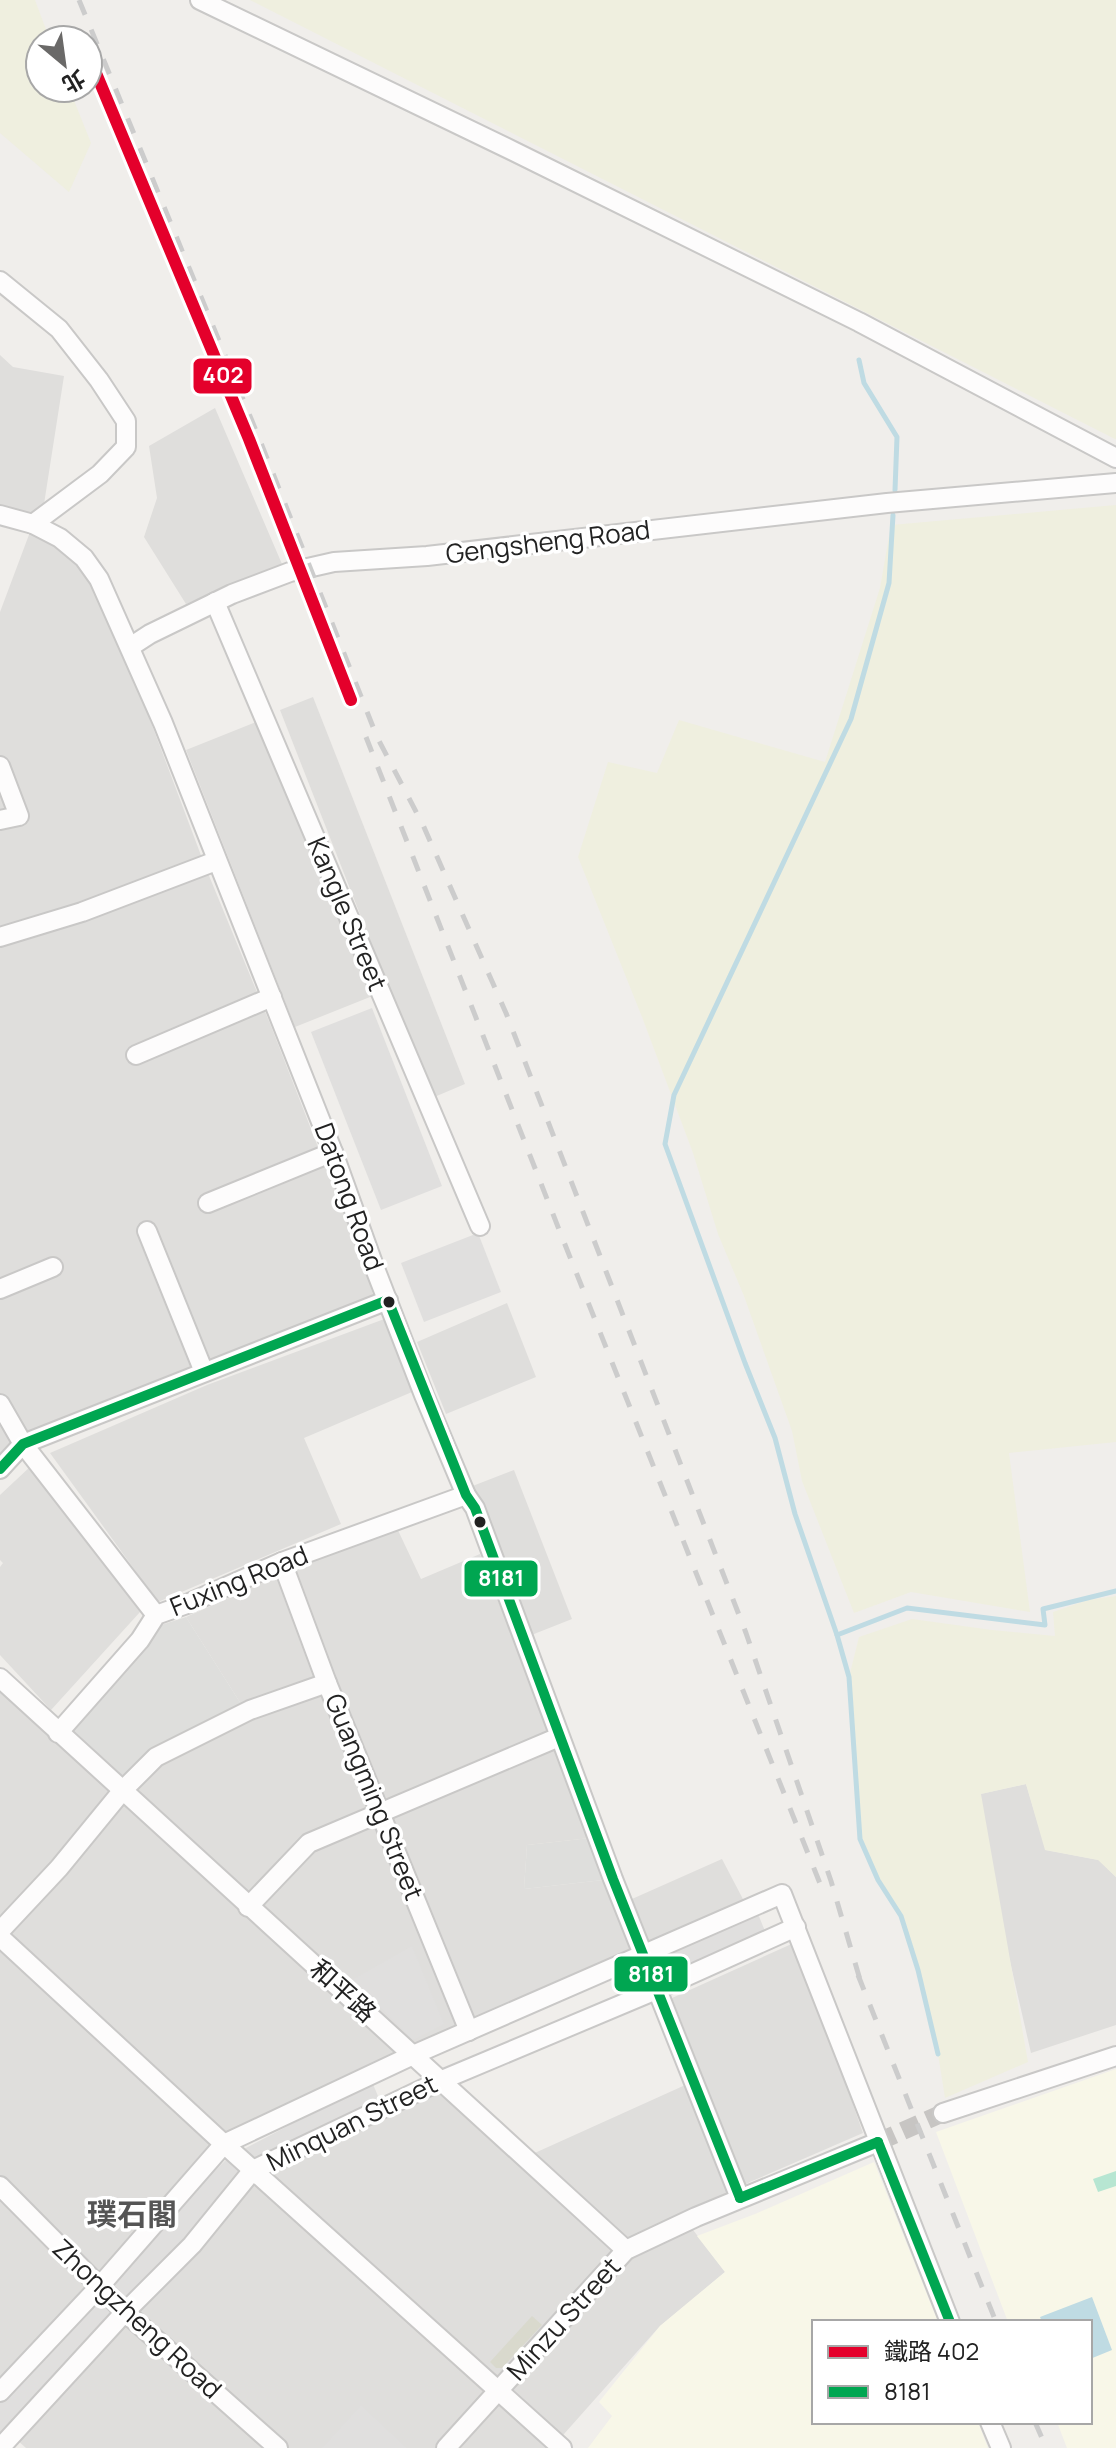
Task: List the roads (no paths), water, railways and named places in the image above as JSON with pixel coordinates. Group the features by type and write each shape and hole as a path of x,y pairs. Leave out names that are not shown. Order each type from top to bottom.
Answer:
{"street":[{"path":"200,0 859,322 1116,458"},
{"path":"0,281 59,329 126,421 126,447 100,474 33,524"},
{"name":"Gengsheng Road","path":"130,647 215,602 290,572 334,562 427,556 887,503 1116,483"},
{"name":"Datong Road","path":"0,515 33,524 60,538 84,558 99,579 130,647 272,997 466,1495 475,1508 643,1957 740,2198"},
{"name":"Kangle Street","path":"215,602 480,1226"},
{"path":"0,820 19,816 3,773"},
{"path":"0,937 82,912 216,861"},
{"path":"136,1055 272,997"},
{"path":"208,1203 333,1152"},
{"path":"147,1231 204,1372"},
{"path":"0,1289 53,1267"},
{"path":"0,1469 23,1444 388,1300"},
{"path":"0,1404 23,1444 156,1615"},
{"name":"Fuxing Road","path":"58,1733 140,1640 156,1615 282,1562 466,1495"},
{"name":"Guangming Street","path":"282,1562 327,1683 469,2031"},
{"name":"和平路","path":"0,1678 626,2250"},
{"path":"0,1931 59,1868 123,1790 156,1757 250,1710 327,1683"},
{"path":"248,1907 309,1843 559,1737"},
{"name":"Minquan Street","path":"0,2392 99,2287 224,2144 413,2055 782,1894 796,1927 442,2080 253,2170 192,2245 125,2312 0,2448"},
{"path":"796,1927 949,2320"},
{"path":"0,1937 224,2144 562,2448"},
{"path":"943,2113 1116,2056"},
{"name":"Minzu Street","path":"446,2448 626,2250 740,2198 878,2142"},
{"name":"Zhongzheng Road","path":"0,2186 125,2312 278,2448"},
{"path":"991,2424 1001,2448"}],"water":[{"path":"1092,2297 1112,2350 1092,2358 1092,2320 1041,2320 1040,2317"}],"waterway":[{"path":"859,360 864,383 897,437 895,490"},
{"path":"837,1635 795,1514 775,1438 665,1144 674,1095 851,719 889,583 893,515"},
{"path":"938,2054 918,1970 901,1916 878,1880 860,1839 849,1677 837,1635 907,1608 1045,1625 1043,1609 1116,1591"}],"tunnel":[{"path":"878,2142 943,2113"}],"railway":[{"path":"79,0 259,438 377,737 423,825 506,1013 746,1633 831,1881 861,1983"},
{"path":"366,737 821,1886"},
{"path":"858,1975 995,2320"},
{"path":"1036,2424 1042,2438"}],"rail line":[{"name":"402","path":"104,92 249,439 351,700"}],"district":[{"name":"璞石閣","path":"132,2215"}]}
